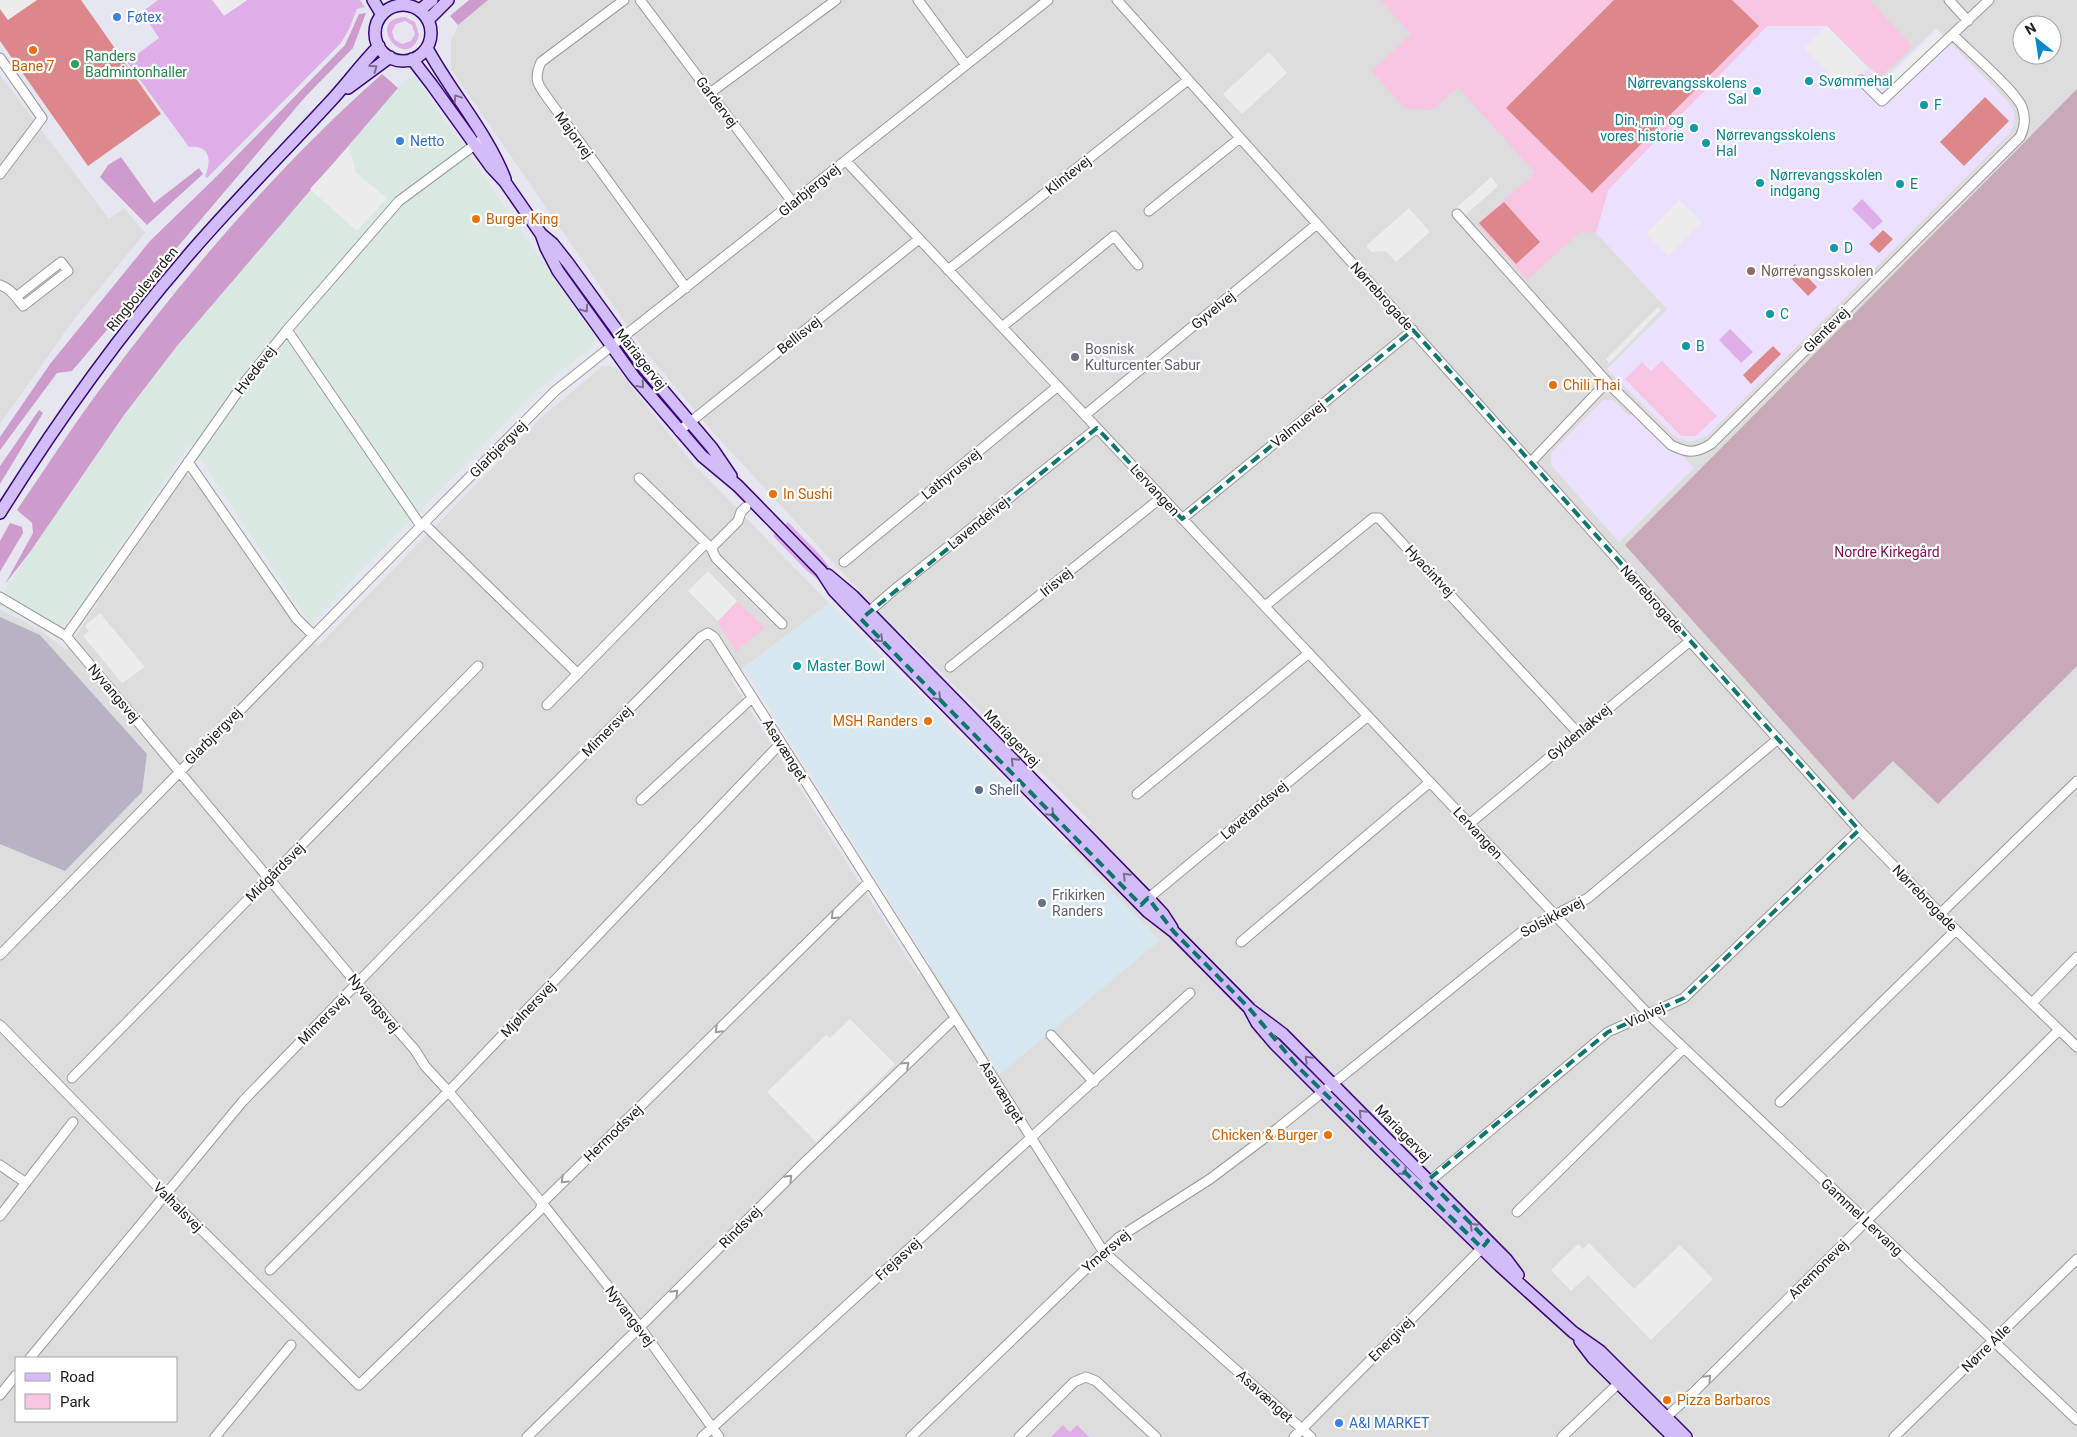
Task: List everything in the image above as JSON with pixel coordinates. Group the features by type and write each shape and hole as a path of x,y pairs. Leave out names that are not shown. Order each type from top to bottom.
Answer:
{"street":[{"path":"374,0 382,15"},
{"path":"420,10 432,0"},
{"path":"428,20 448,0"},
{"name":"Majorvej","path":"624,0 541,62 536,72 537,81 544,94 686,288"},
{"name":"Gardervej","path":"640,0 793,203"},
{"path":"710,93 836,0"},
{"path":"918,0 966,65"},
{"name":"Glarbjergvej","path":"0,955 422,524 555,391 1048,0"},
{"name":"Nørrebrogade","path":"1117,0 1859,830 1956,930 2077,1047"},
{"path":"1949,0 1968,21"},
{"path":"1861,80 1882,101 1989,0"},
{"path":"391,3 410,6 420,10 428,20 431,36 426,48 420,55 412,59 403,60 390,57 379,46 376,38 376,28 382,15 391,3"},
{"name":"Glentevej","path":"1457,214 1607,382 1671,445 1681,450 1700,450 1711,444 2020,137 2024,128 2025,117 2017,98 1953,35"},
{"name":"Ringboulevarden","path":"0,513 32,462 133,323 184,260 241,196 331,102 379,46"},
{"name":"Mariagervej","path":"426,48 479,142 490,168 505,182 541,234 558,271 612,346 679,431 706,460 738,486 821,571 834,579 864,615 1145,902 1163,914 1174,932 1248,1008 1283,1034 1333,1084 1425,1185"},
{"name":"Ringboulevarden","path":"331,102 390,57"},
{"path":"0,58 42,118 0,174"},
{"name":"Mariagervej","path":"412,59 479,142"},
{"name":"Klintevej","path":"948,270 1188,80"},
{"path":"1149,211 1240,138"},
{"name":"Hvedevej","path":"66,636 244,382 287,330 392,209 410,192 479,142"},
{"name":"Lervangen","path":"846,161 1648,1014"},
{"name":"Gyvelvej","path":"1085,415 1318,224"},
{"name":"Mariagervej","path":"541,234 553,244 568,263 622,338 712,448 738,486"},
{"path":"1002,327 1114,236 1138,266"},
{"name":"Bellisvej","path":"679,431 919,239"},
{"path":"0,285 16,297 23,306 68,271 61,262 16,297"},
{"path":"287,330 422,524 578,674"},
{"name":"Valmuevej","path":"1182,519 1413,330"},
{"path":"1530,462 1607,382"},
{"name":"Lathyrusvej","path":"844,562 1058,386"},
{"name":"Lavendelvej","path":"864,615 1097,428"},
{"path":"188,462 296,618 313,635"},
{"path":"639,478 709,546 716,558 782,624"},
{"name":"Irisvej","path":"950,667 1162,497"},
{"path":"547,705 709,546 738,521 741,512 746,507"},
{"name":"Hyacintvej","path":"1265,606 1373,518 1379,518 1578,733"},
{"name":"Nyvangsvej","path":"0,597 66,636 415,1050 425,1066 542,1202 640,1327 719,1437"},
{"name":"Asavænget","path":"701,637 708,633 714,637 1103,1251 1311,1437"},
{"name":"Mimersvej","path":"31,1357 243,1100 407,932 701,637"},
{"name":"Gyldenlakvej","path":"1469,824 1690,641"},
{"path":"1137,794 1308,653"},
{"name":"Midgårdsvej","path":"72,1078 478,666"},
{"path":"641,800 752,698"},
{"name":"Løvetandsvej","path":"1145,902 1368,716"},
{"name":"Solsikkevej","path":"1323,1092 1520,933 1588,898 1778,739"},
{"name":"Mjølnersvej","path":"270,1270 449,1092 781,743"},
{"path":"1940,914 2077,781"},
{"path":"1241,942 1430,782"},
{"name":"Violvej","path":"1425,1185 1608,1032 1684,998 1859,830"},
{"name":"Hermodsvej","path":"359,1385 540,1210 542,1202 869,882"},
{"path":"1780,1102 1956,930"},
{"path":"2032,1003 2077,957"},
{"name":"Frejasvej","path":"702,1437 1190,993"},
{"name":"Mariagervej","path":"1248,1008 1257,1023 1274,1043 1323,1092 1425,1185 1485,1245 1506,1259 1527,1289 1573,1332 1600,1351 1622,1379 1664,1420 1686,1437"},
{"name":"Gammel Lervang","path":"1648,1014 2077,1420"},
{"name":"Rindsvej","path":"527,1437 800,1167 955,1018"},
{"name":"Valhalsvej","path":"0,1025 165,1194 359,1385"},
{"name":"Anemonevej","path":"1664,1420 2059,1030"},
{"path":"1051,1034 1094,1082"},
{"path":"1517,1212 1684,1048"},
{"name":"Ymersvej","path":"911,1437 1118,1238 1210,1179 1323,1092"},
{"path":"0,1216 73,1122"},
{"path":"0,1165 26,1183"},
{"name":"Energivej","path":"1294,1437 1485,1245"},
{"name":"Nørre Alle","path":"1894,1437 2077,1259"},
{"path":"215,1437 291,1344"},
{"path":"0,1395 15,1376"},
{"path":"1019,1437 1074,1382 1086,1377 1096,1381 1156,1437"},
{"path":"1562,1437 1622,1379"},
{"name":"Mariagervej","path":"1664,1420 1673,1437"}],"highlighted area":[{"path":"1413,330 1859,830 1684,998 1608,1032 1428,1180 1488,1241 1482,1248 1299,1068 1249,1008 1174,932 1148,898 1141,905 861,619 1097,428 1182,519"}],"shaded area":[{"path":"0,0 81,0 161,114 88,166 0,41"},
{"path":"0,0 37,0 8,20 0,9"},
{"path":"158,0 212,0 224,16 247,0 360,0 365,7 357,9 341,43 207,178 205,176 209,159 208,155 201,148 189,147 127,62 159,38 142,12"},
{"path":"214,0 247,0 225,15"},
{"path":"469,0 488,0 458,25 450,16"},
{"path":"485,0 2077,0 2077,1437 0,1437 0,609 41,631 66,650 185,474 195,480 296,625 318,646 544,415 603,366 616,367 687,457 829,603 730,678 918,975 1092,823 867,599 713,432 644,350 451,69 451,40 461,20"},
{"path":"1614,0 1732,0 1759,26 1592,193 1506,108"},
{"path":"366,13 353,48 306,96 72,371 57,373 0,450 0,437 50,364 150,241 217,176 345,45 359,14"},
{"path":"405,17 415,22 419,35 413,46 406,49 398,47 392,42 388,34 388,26 393,20","holes":["405,21 412,25 415,34 411,41 402,44 394,39 392,31 396,24"]},
{"name":"Nørrevangsskolen","path":"1767,26 1827,26 1867,67 1883,79 1936,28 2009,103 2015,114 2014,124 2010,133 1707,436 1690,442 1675,437 1607,369 1667,309 1596,233 1608,190"},
{"path":"1827,26 1867,67 1844,89 1804,48"},
{"path":"1937,30 1942,36 1890,87 1885,81"},
{"path":"1269,52 1287,73 1242,114 1223,94"},
{"path":"382,74 398,88 177,346 124,415 30,552 5,584 33,533 32,523 17,510 101,388 166,304 234,223 306,146"},
{"path":"0,75 109,219 124,208 145,233 75,318 0,424"},
{"path":"415,77 595,337 592,347 534,393 310,624 190,444 57,637 0,606 0,599 30,552 124,415 177,346 405,80"},
{"path":"1985,97 2009,121 1964,166 1940,142"},
{"path":"349,146 356,173 387,198 357,231 310,189"},
{"path":"121,157 154,203 199,168 203,174 147,225 100,177 108,165"},
{"path":"1491,177 1498,186 1463,217 1455,209"},
{"path":"1862,199 1883,221 1873,230 1852,209"},
{"path":"1679,200 1702,222 1669,256 1646,234"},
{"path":"1504,202 1540,242 1516,264 1479,223"},
{"path":"1409,208 1430,232 1396,262 1386,251 1371,252 1366,246"},
{"path":"1883,230 1893,239 1879,253 1869,244"},
{"path":"1795,264 1817,287 1808,296 1786,273"},
{"path":"1658,307 1661,310 1609,363 1606,359"},
{"path":"1730,329 1753,352 1741,363 1719,340"},
{"path":"1773,346 1781,354 1751,384 1743,375"},
{"path":"1603,400 1613,400 1629,416 1632,413 1669,450 1681,455 1694,468 1619,542 1551,465 1551,453"},
{"path":"39,410 43,413 0,484 0,466"},
{"path":"788,522 821,556 831,570 828,570 785,525"},
{"path":"10,523 22,527 23,533 0,572 0,541"},
{"path":"776,533 815,573 820,581 807,571 773,536"},
{"path":"708,571 737,601 718,621 688,591"},
{"path":"829,603 1160,940 999,1075 744,668"},
{"path":"100,613 145,667 122,683 83,636 89,631 85,626"},
{"path":"0,617 40,635 147,754 142,792 65,871 0,844"},
{"path":"850,1019 895,1064 816,1142 767,1092 826,1035 830,1038"},
{"path":"1589,1243 1634,1289 1680,1245 1713,1279 1651,1340 1588,1275 1571,1291 1551,1270 1578,1244 1583,1249"},
{"path":"1063,1425 1070,1432 1077,1425 1089,1437 1051,1437"}],"green space":[{"path":"1380,0 1870,0 1912,46 1880,77 1827,26 1767,26 1608,190 1596,233 1580,232 1527,280 1477,224 1535,173 1458,87 1432,110 1406,109 1371,71 1411,34"},
{"name":"Nordre Kirkegård","path":"2077,89 2077,666 1938,804 1893,761 1853,800 1625,545"},
{"path":"1662,361 1717,416 1696,436 1681,436 1625,379 1642,362 1651,371"},
{"path":"737,601 765,628 736,651 717,622"}],"place":[{"name":"Føtex","path":"117,17"},
{"name":"Bane 7","path":"33,50"},
{"name":"Randers Badmintonhaller","path":"75,64"},
{"name":"Svømmehal","path":"1809,81"},
{"name":"Nørrevangsskolens Sal","path":"1757,91"},
{"name":"F","path":"1924,105"},
{"name":"Din, min og vores historie","path":"1694,128"},
{"name":"Netto","path":"400,141"},
{"name":"Nørrevangsskolens Hal","path":"1706,143"},
{"name":"Nørrevangsskolen indgang","path":"1760,183"},
{"name":"E","path":"1900,184"},
{"name":"Burger King","path":"476,219"},
{"name":"D","path":"1834,248"},
{"name":"Nørrevangsskolen","path":"1751,271"},
{"name":"C","path":"1770,314"},
{"name":"B","path":"1686,346"},
{"name":"Bosnisk Kulturcenter Sabur","path":"1075,357"},
{"name":"Chili Thai","path":"1553,385"},
{"name":"In Sushi","path":"773,494"},
{"name":"Master Bowl","path":"797,666"},
{"name":"MSH Randers","path":"928,721"},
{"name":"Shell","path":"979,790"},
{"name":"Frikirken Randers","path":"1042,903"},
{"name":"Chicken & Burger","path":"1328,1135"},
{"name":"Pizza Barbaros","path":"1667,1400"},
{"name":"A&I MARKET","path":"1339,1423"}]}
